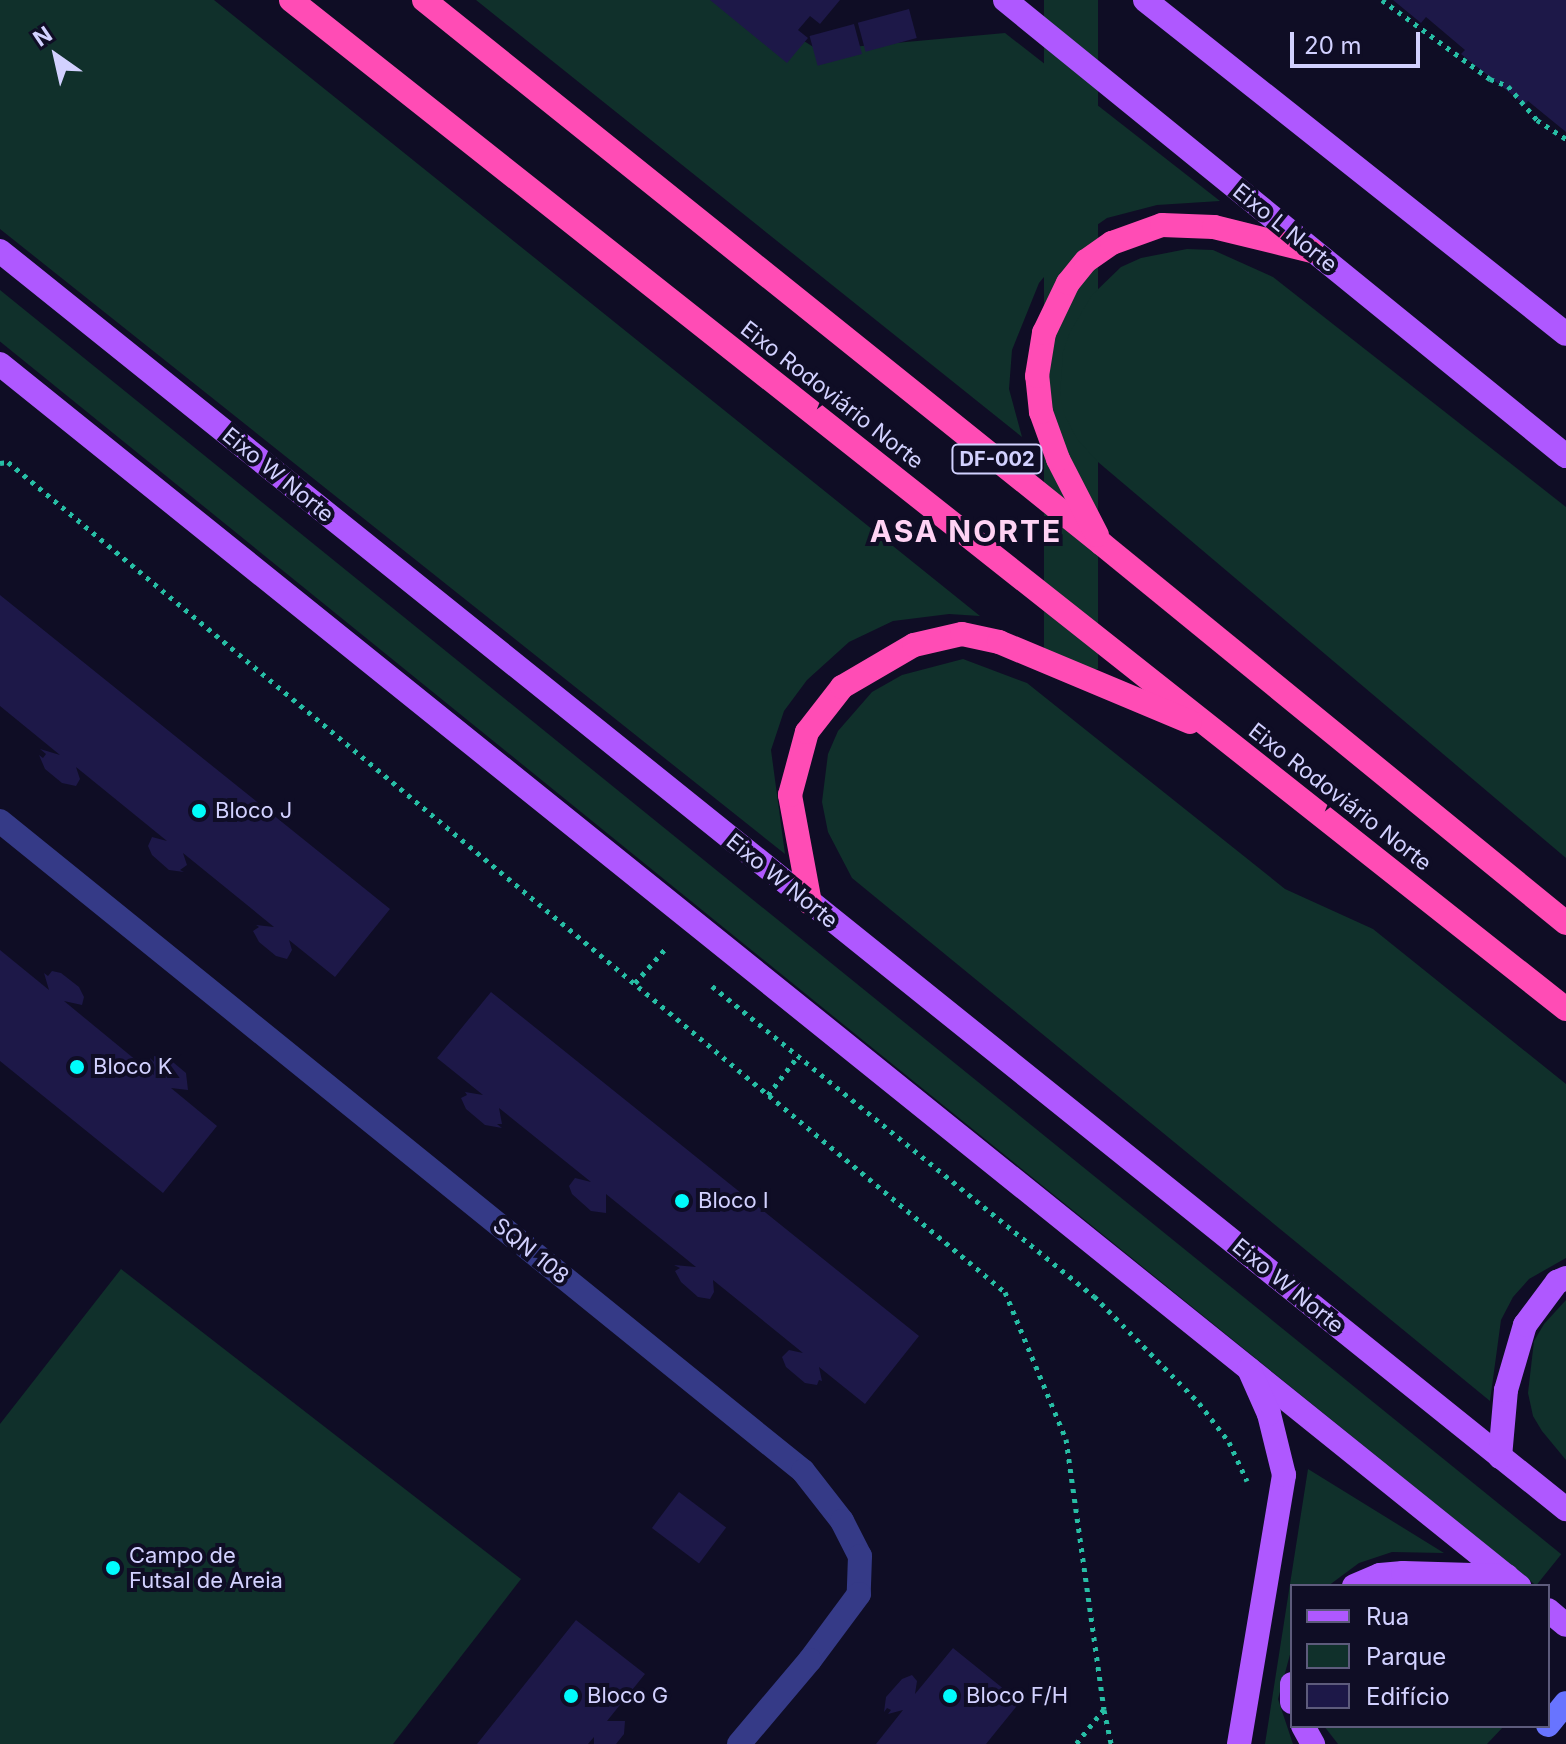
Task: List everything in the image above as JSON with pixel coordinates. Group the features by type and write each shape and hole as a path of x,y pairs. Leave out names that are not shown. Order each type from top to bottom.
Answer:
{"highway":[{"name":"Eixo Rodoviário Norte","path":"291,0 1566,1009"},
{"name":"Eixo Rodoviário Norte","path":"424,0 1102,544 1566,923"},
{"path":"1102,544 1058,459 1040,400 1037,376 1039,351 1068,283 1086,261 1112,243 1162,225 1214,227 1312,251"},
{"path":"810,903 790,795 807,732 842,687 914,645 962,634 999,642 1220,735"}],"main road":[{"name":"Eixo L Norte","path":"1005,0 1566,456"},
{"path":"1145,0 1566,334"},
{"name":"Eixo W Norte","path":"0,251 1566,1509"},
{"path":"0,364 1246,1363 1513,1581"},
{"path":"1500,1457 1506,1390 1525,1325 1557,1282 1566,1278"},
{"path":"1239,1744 1284,1475 1269,1414 1246,1363"},
{"path":"1359,1584 1380,1575 1403,1573 1513,1581"},
{"path":"1550,1612 1566,1625"}],"street":[{"name":"SQN 108","path":"0,821 803,1471 842,1521 860,1556 859,1594 810,1660 739,1744"},
{"path":"1550,1723 1566,1703"},
{"path":"1532,1744 1546,1728"}],"path":[{"path":"1382,0 1490,79 1508,86 1537,120 1566,139"},
{"path":"0,463 8,462 1005,1292 1066,1439 1111,1744"},
{"path":"654,938 678,958"},
{"path":"635,983 666,948"},
{"path":"702,977 1094,1296 1199,1403 1229,1442 1248,1484"},
{"path":"768,1095 798,1056"},
{"path":"1076,1744 1104,1709"}],"green space":[{"path":"0,0 214,0 980,616 949,614 893,621 849,642 807,680 784,711 771,750 785,854 0,229"},
{"path":"476,0 740,0 818,50 1005,33 1220,201 1157,205 1107,218 1074,241 1039,283 1012,350 1009,389 1022,437"},
{"path":"1044,0 1098,0 1098,669 1044,669"},
{"path":"1187,249 1213,250 1273,277 1566,507 1566,858 1098,462 1077,439 1065,416 1060,396 1063,352 1070,332 1092,295 1121,267 1141,258"},
{"path":"0,290 1561,1554 1534,1584 0,341"},
{"path":"963,659 1027,683 1285,889 1373,929 1566,1084 1566,1258 1529,1279 1513,1297 1501,1320 1490,1401 852,878 828,832 822,802 828,754 838,731 872,692 902,675"},
{"path":"121,1269 521,1579 393,1744 0,1744 0,1424"},
{"path":"1566,1300 1566,1460 1533,1416 1528,1393 1534,1341 1544,1324"},
{"path":"1308,1469 1444,1553 1392,1552 1359,1563 1331,1584 1290,1584"},
{"path":"1290,1584 1290,1654 1278,1699 1293,1744 1265,1744"},
{"path":"1326,1728 1502,1728 1487,1744 1338,1744"}],"building":[{"path":"710,0 840,0 820,24 810,16 798,30 808,38 787,63"},
{"path":"1393,0 1566,0 1566,132 1528,101 1525,105 1461,54 1465,50 1426,17 1421,23"},
{"path":"909,9 917,38 866,52 858,23"},
{"path":"854,24 862,54 818,66 810,36"},
{"name":"Bloco J","path":"0,595 390,909 335,977 289,940 292,950 287,959 276,956 259,942 253,931 259,927 256,925 274,927 183,853 187,865 180,870 184,872 169,870 152,855 148,846 152,837 167,841 76,767 80,779 76,786 62,783 45,769 39,755 43,758 46,754 40,749 60,755 0,706"},
{"name":"Bloco K","path":"0,950 49,990 44,973 48,976 52,971 61,973 79,987 84,997 82,1005 64,1001 154,1075 150,1058 154,1062 154,1056 168,1058 186,1073 188,1090 171,1088 217,1126 163,1193 0,1061"},
{"name":"Bloco I","path":"491,992 919,1336 865,1404 819,1367 822,1381 819,1380 817,1385 805,1383 786,1367 782,1357 789,1350 803,1353 713,1280 714,1292 710,1299 698,1297 681,1282 675,1271 680,1268 674,1265 696,1267 606,1194 606,1213 591,1211 572,1194 569,1186 575,1178 591,1182 499,1108 502,1124 497,1124 502,1128 485,1125 466,1109 461,1098 467,1095 465,1092 483,1095 437,1058"},
{"path":"679,1492 726,1528 699,1563 652,1528"},
{"name":"Bloco G","path":"576,1620 645,1674 607,1721 625,1721 624,1734 616,1744 594,1744 594,1737 588,1744 477,1744"},
{"name":"Bloco F/H","path":"953,1648 1020,1702 986,1744 876,1744 903,1710 888,1714 891,1710 887,1708 884,1712 886,1697 902,1679 912,1675 917,1681 915,1694"}],"place":[{"name":"Bloco J","path":"199,811"},
{"name":"Bloco K","path":"77,1067"},
{"name":"Bloco I","path":"682,1201"},
{"name":"Campo de Futsal de Areia","path":"113,1568"},
{"name":"Bloco G","path":"571,1696"},
{"name":"Bloco F/H","path":"950,1696"}],"district":[{"name":"ASA NORTE","path":"966,531"}]}
